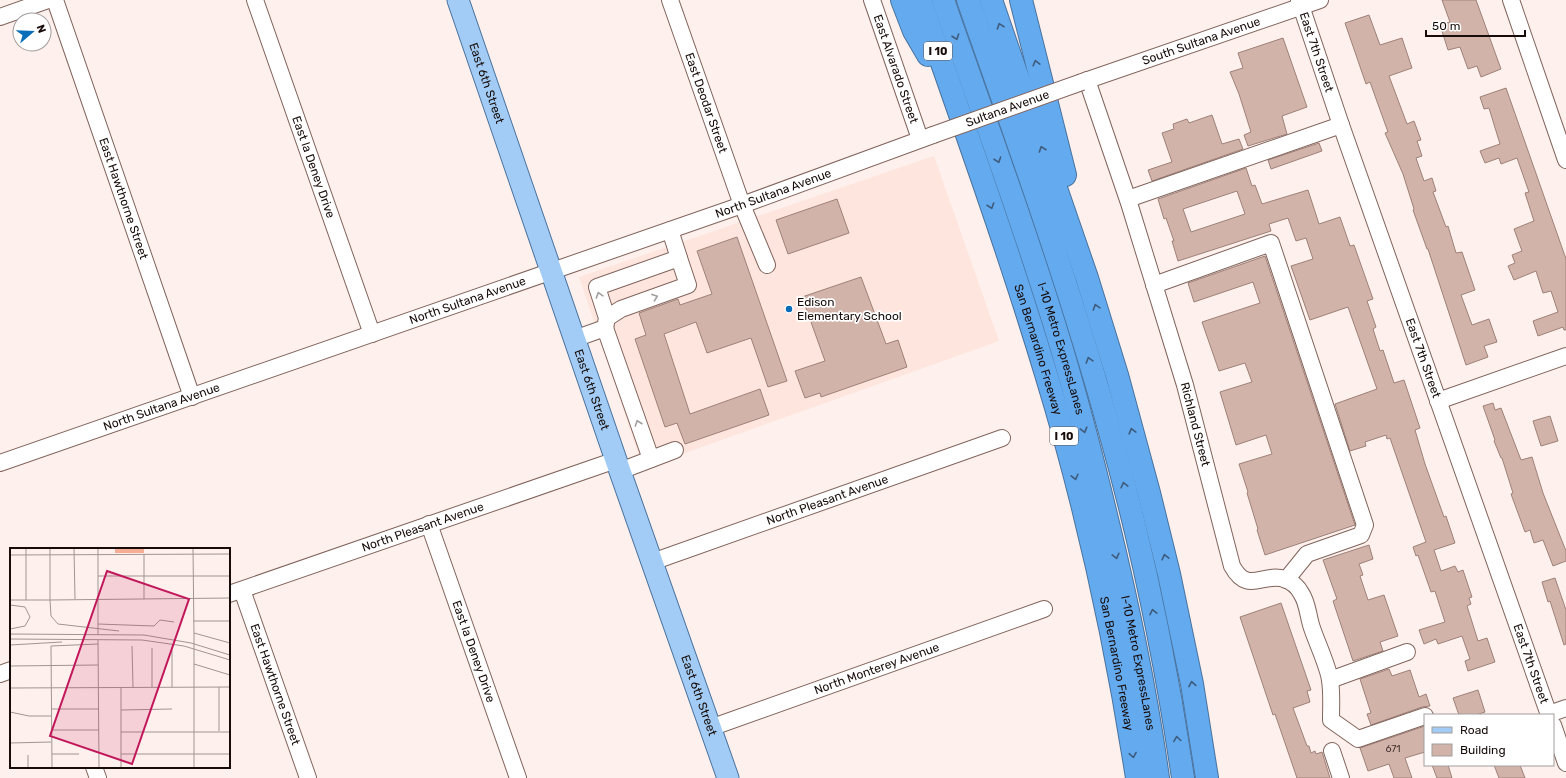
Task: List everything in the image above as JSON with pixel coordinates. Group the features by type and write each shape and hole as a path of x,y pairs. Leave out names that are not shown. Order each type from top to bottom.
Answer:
{"highway":[{"path":"902,0 914,31 955,103"},
{"name":"San Bernardino Freeway","path":"920,0 1025,305 1047,375 1101,586 1128,719 1137,778"},
{"name":"I-10 Metro ExpressLanes","path":"943,0 1034,262 1061,346 1081,418 1121,576 1152,737 1158,778"},
{"name":"I-10 Metro ExpressLanes","path":"968,0 1064,281 1111,434 1146,577 1176,727 1183,778"},
{"path":"991,0 1087,278 1117,375 1169,574 1192,684 1207,778"},
{"path":"1021,0 1069,195 1087,278"}],"main road":[{"name":"East 6th Street","path":"458,0 574,339 728,778"}],"street":[{"path":"0,17 48,0"},
{"name":"East Hawthorne Street","path":"55,0 192,397"},
{"name":"East la Deney Drive","path":"255,0 372,334"},
{"name":"East Deodar Street","path":"670,0 742,205 767,265"},
{"name":"East Alvarado Street","path":"872,0 927,137"},
{"name":"South Sultana Avenue","path":"1084,81 1300,3 1320,0"},
{"path":"1511,0 1566,160"},
{"name":"East 7th Street","path":"1300,3 1341,126 1549,714"},
{"name":"Sultana Avenue","path":"927,137 1084,81"},
{"name":"Richland Street","path":"1084,81 1128,199 1185,385 1232,566 1242,579 1249,582 1275,577 1286,580"},
{"path":"1128,199 1341,126"},
{"name":"North Sultana Avenue","path":"0,463 742,205 927,137"},
{"path":"574,339 606,323 621,309 688,285 670,230"},
{"path":"1154,285 1271,243 1365,525 1361,535 1308,554 1286,580 1296,586 1302,594 1330,680 1331,720 1358,739 1424,717"},
{"path":"651,459 606,323 597,287 680,258"},
{"path":"1438,401 1566,356"},
{"name":"North Pleasant Avenue","path":"652,562 1002,438"},
{"name":"North Pleasant Avenue","path":"236,592 429,524 618,465 651,459 675,450"},
{"name":"East la Deney Drive","path":"429,524 518,778"},
{"name":"East Hawthorne Street","path":"236,592 308,778"},
{"name":"North Monterey Avenue","path":"710,728 1044,609"},
{"path":"1330,680 1407,652"},
{"path":"0,674 10,670"},
{"path":"1554,716 1566,708"},
{"name":"East 7th Street","path":"1554,729 1566,763"},
{"path":"1332,751 1341,778"},
{"path":"94,768 98,778"}],"shaded area":[{"name":"Edison Elementary School","path":"934,156 999,341 643,468 579,277"}],"building":[{"path":"1442,0 1476,0 1501,69 1481,77 1477,66 1468,69 1460,47 1448,50 1440,25 1450,22"},
{"path":"1369,15 1380,45 1402,38 1412,68 1389,76 1407,124 1414,121 1421,140 1417,141 1422,156 1416,158 1424,181 1432,178 1436,191 1433,192 1446,227 1448,226 1456,253 1462,252 1475,290 1461,295 1472,325 1489,319 1497,342 1484,346 1488,357 1466,365 1428,249 1413,210 1414,209 1403,174 1385,133 1388,132 1370,82 1366,84 1345,23"},
{"path":"1283,38 1307,107 1282,116 1287,134 1248,146 1244,135 1251,132 1239,94 1230,72 1243,68 1238,53"},
{"path":"1506,88 1566,259 1566,330 1564,330 1563,327 1538,336 1533,321 1558,312 1551,291 1543,293 1536,271 1514,280 1508,266 1515,263 1512,255 1522,251 1514,229 1534,221 1525,193 1529,192 1517,158 1501,164 1499,158 1485,163 1480,151 1500,144 1489,108 1484,109 1480,97"},
{"path":"1212,115 1222,144 1239,139 1243,149 1152,181 1148,170 1172,162 1162,133 1174,129 1173,124 1187,119 1189,123"},
{"path":"1319,143 1322,151 1271,169 1268,160"},
{"path":"1246,168 1252,186 1255,185 1262,204 1308,190 1319,224 1340,217 1350,246 1354,245 1373,299 1367,301 1376,327 1373,329 1380,351 1383,350 1394,383 1404,380 1420,428 1415,430 1425,464 1455,543 1434,550 1441,571 1455,566 1458,572 1463,570 1472,597 1469,598 1471,604 1467,606 1478,641 1487,638 1495,662 1468,671 1465,661 1470,659 1462,636 1438,644 1436,639 1424,644 1419,630 1445,622 1435,591 1431,592 1418,555 1416,556 1413,547 1426,542 1390,438 1387,439 1386,435 1365,442 1366,446 1350,451 1335,404 1377,389 1348,307 1310,320 1291,266 1313,259 1306,238 1296,241 1288,218 1269,224 1271,231 1178,261 1172,241 1174,241 1166,218 1164,219 1158,199","holes":["1237,191 1245,214 1191,232 1183,209"]},
{"path":"837,199 849,233 788,254 776,220"},
{"path":"737,237 787,381 768,387 751,338 707,353 696,322 664,334 690,414 760,389 769,415 685,444 677,423 665,427 635,339 646,335 639,313 678,299 680,305 712,294 697,251"},
{"path":"1265,256 1355,525 1265,555 1239,464 1272,454 1266,435 1236,445 1220,392 1252,382 1245,363 1219,371 1202,322 1260,303 1253,282 1194,302 1188,283"},
{"path":"861,277 886,344 898,340 907,367 821,397 820,393 805,398 795,371 825,361 802,297"},
{"path":"1493,403 1495,410 1501,408 1521,460 1532,457 1543,493 1566,551 1566,561 1553,566 1543,540 1534,543 1530,530 1525,532 1511,494 1513,493 1502,458 1494,441 1495,440 1483,406"},
{"path":"1550,416 1558,441 1541,446 1533,421"},
{"path":"1369,545 1373,559 1359,564 1363,575 1360,576 1368,600 1384,595 1398,636 1380,642 1383,651 1353,661 1333,601 1337,599 1323,560"},
{"path":"1555,578 1566,610 1566,644 1564,645 1550,601 1548,602 1542,582"},
{"path":"1281,603 1311,690 1307,691 1310,702 1293,708 1307,746 1309,746 1311,753 1315,751 1316,754 1322,752 1330,778 1297,778 1275,714 1273,715 1240,617"},
{"path":"1389,669 1392,676 1410,670 1419,697 1426,694 1430,706 1422,707 1371,725 1367,714 1371,713 1360,679"},
{"path":"1478,690 1485,712 1479,714 1459,714 1453,698"},
{"path":"1424,726 1424,752 1405,758 1412,778 1394,778 1389,764 1368,771 1360,748"},
{"path":"1432,766 1448,766 1452,778 1437,778"},
{"path":"1494,766 1520,766 1525,778 1499,778"}],"place":[{"name":"Edison Elementary School","path":"789,309"}]}
